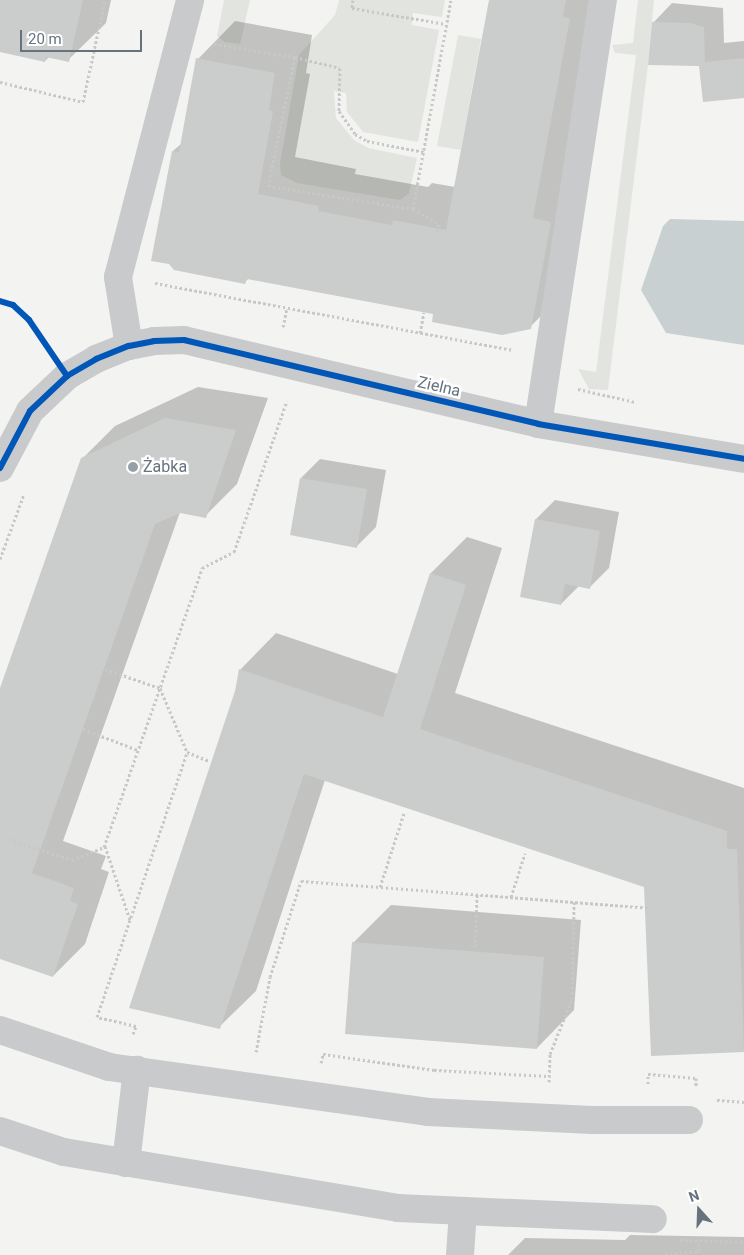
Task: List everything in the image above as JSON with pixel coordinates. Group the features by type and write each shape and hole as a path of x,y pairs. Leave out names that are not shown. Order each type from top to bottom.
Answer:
{"street":[{"path":"129,346 118,277 190,0"},
{"path":"538,424 602,0"},
{"name":"Zielna","path":"0,468 30,411 53,388 81,367 129,346 154,341 184,340 538,424 744,459"},
{"path":"0,1030 110,1066 428,1112 592,1120 689,1120"},
{"path":"126,1163 137,1070"},
{"path":"0,1131 64,1152 398,1208 652,1219"},
{"path":"460,1255 463,1211"}],"path":[{"path":"0,82 83,102 105,0"},
{"path":"353,0 352,8 446,24"},
{"path":"413,210 451,0"},
{"path":"210,43 295,57 340,68 340,111 355,134 367,141 424,152"},
{"path":"295,57 268,186 413,210 439,224 437,234"},
{"path":"118,277 516,351"},
{"path":"420,333 424,312"},
{"path":"130,920 105,845 202,568 234,552 287,401 295,367"},
{"path":"545,382 646,404"},
{"path":"278,398 287,401"},
{"path":"0,559 26,490"},
{"path":"97,1017 187,752 160,688 105,669"},
{"path":"83,729 138,750"},
{"path":"187,752 209,761"},
{"path":"380,887 404,813"},
{"path":"9,840 72,860 105,845"},
{"path":"511,897 525,852"},
{"path":"255,1055 270,977 302,881 651,908"},
{"path":"475,947 477,894"},
{"path":"549,1085 550,1054 572,999 574,902"},
{"path":"320,1068 323,1054 434,1070 549,1076"},
{"path":"648,1088 648,1074 696,1078 696,1092"},
{"path":"656,1254 699,1251 699,1241"}],"shaded area":[{"path":"224,0 250,0 240,44 225,42 217,36"},
{"path":"339,0 445,0 442,17 413,13 412,25 439,30 418,142 363,132 347,112 346,93 334,91 336,118 354,140 368,148 417,158 409,193 400,200 297,183 281,175 280,164 299,55 335,15"},
{"path":"638,0 654,0 648,65 608,390 589,389 578,369 596,372 636,55 615,53 612,45 633,43"},
{"path":"458,35 481,39 461,150 437,146"},
{"path":"670,219 744,221 744,345 666,333 641,290 663,226"}],"building":[{"path":"0,0 83,0 69,62 46,57 45,62 0,52"},
{"path":"489,0 566,0 563,17 570,18 533,218 551,222 531,329 502,335 432,322 433,314 247,279 245,284 174,270 169,264 151,261 172,151 179,152 196,58 275,73 269,110 273,111 258,194 319,206 318,211 392,225 393,220 446,230"},
{"path":"652,22 691,23 704,27 705,62 744,58 744,98 703,102 699,66 648,65"},
{"path":"165,418 236,430 206,518 180,513 155,524 32,873 74,888 70,901 78,904 53,977 0,959 0,688 81,458"},
{"path":"300,478 367,489 357,548 290,535"},
{"path":"535,519 600,531 590,589 565,584 561,605 520,597"},
{"path":"430,573 466,585 420,729 727,831 727,849 737,849 744,1052 651,1056 644,887 304,774 220,1029 129,1008 235,691 239,669 383,717"},
{"path":"352,942 544,957 537,1049 345,1034"}],"cycle path":[{"path":"0,301 13,305 29,320 67,376"},
{"path":"0,468 30,411 67,376 96,359 129,346 154,341 184,340 538,424 744,459"}],"place":[{"name":"Żabka","path":"133,467"}]}
